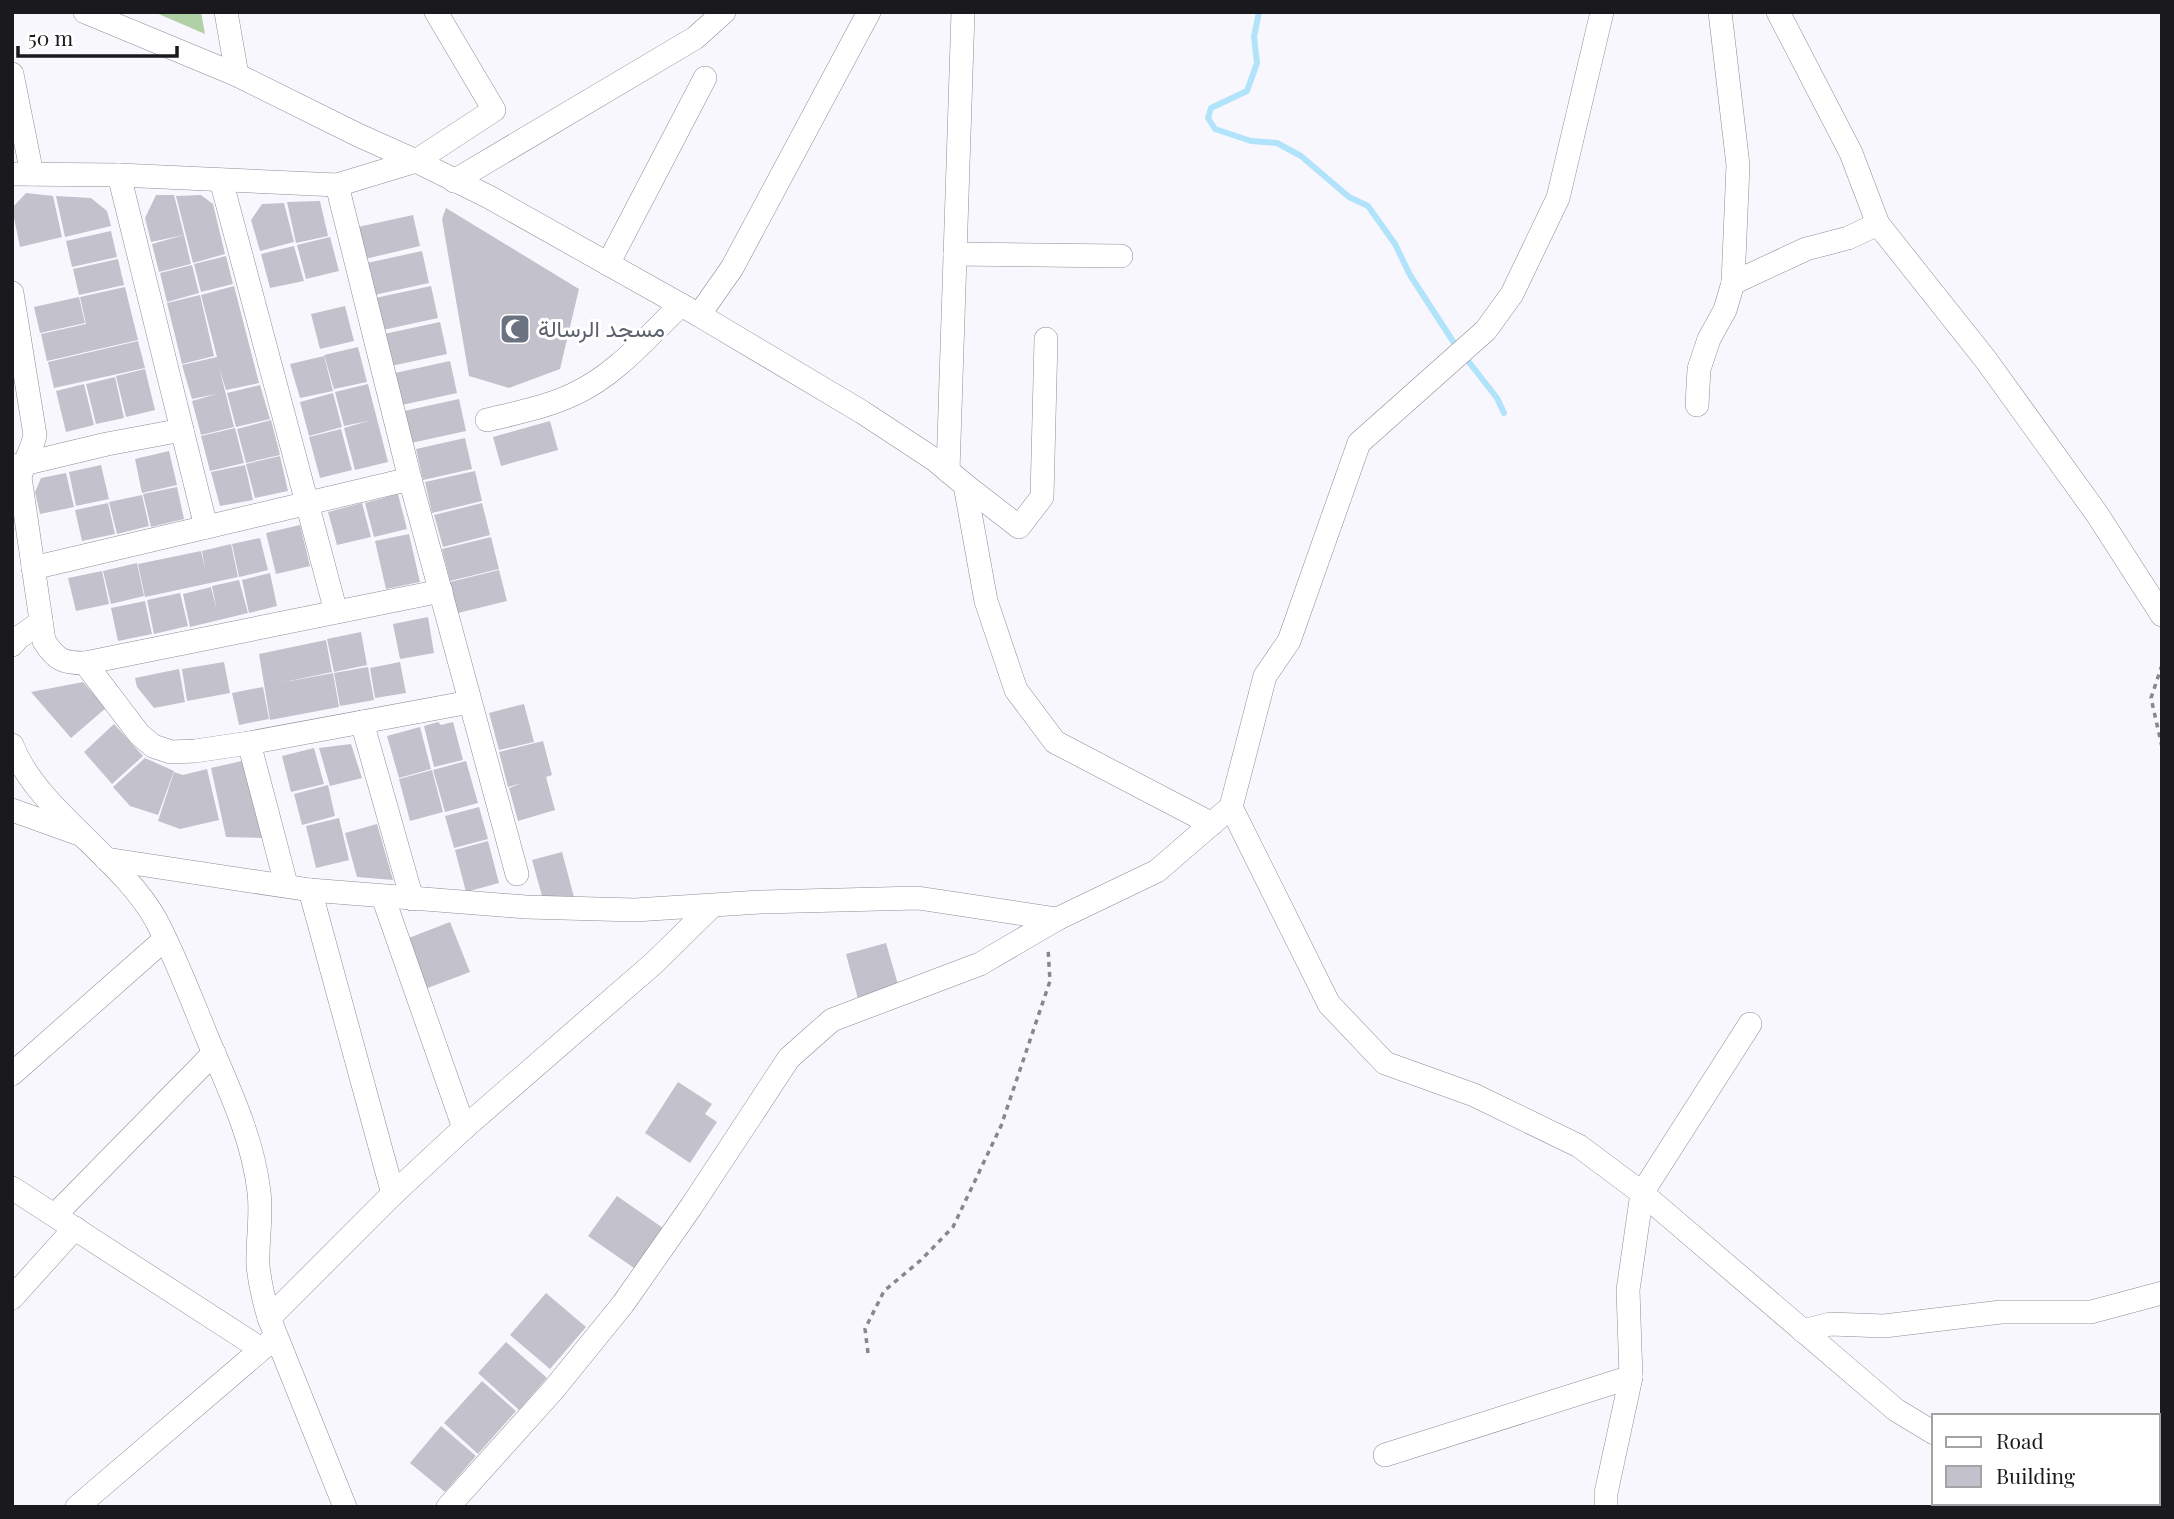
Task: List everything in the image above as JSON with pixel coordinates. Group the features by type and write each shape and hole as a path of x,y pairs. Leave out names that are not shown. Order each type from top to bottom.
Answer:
{"street":[{"path":"85,12 237,75 489,197 690,310 862,412 935,460 1019,527 1042,497 1046,339"},
{"path":"226,12 237,75"},
{"path":"12,74 22,174 337,185 416,161 494,110 436,12"},
{"path":"454,181 695,38 723,12"},
{"path":"487,420 576,394 610,372 690,310 732,268 869,12"},
{"path":"963,12 955,254 957,478 986,601 1016,691 1055,743 1212,824"},
{"path":"448,1507 554,1390 623,1304 691,1207 789,1058 832,1020 980,964 1052,922 1157,871 1231,807 1265,676 1289,641 1359,443 1486,330 1512,294 1558,198 1602,12"},
{"path":"1697,405 1699,369 1709,339 1725,310 1733,283 1738,165 1720,12"},
{"path":"1780,13 1852,153 1878,223 2002,382 2097,514 2162,615"},
{"path":"608,264 705,78"},
{"path":"119,176 206,527"},
{"path":"221,180 336,612"},
{"path":"337,185 410,479 517,874"},
{"path":"1733,283 1806,249 1848,238 1878,223"},
{"path":"955,254 1121,256"},
{"path":"12,293 35,435 33,446 18,465 44,641 52,653 67,663 85,663 441,591"},
{"path":"18,465 182,430"},
{"path":"33,568 410,479"},
{"path":"12,645 41,622"},
{"path":"85,663 139,734 153,746 171,752 249,743 470,702"},
{"path":"362,722 412,899"},
{"path":"249,743 286,884"},
{"path":"12,745 42,792 143,898 165,939 239,1113 250,1150 260,1193 258,1266 269,1335 345,1507"},
{"path":"1231,807 1329,1004 1385,1063 1474,1095 1580,1146 1642,1194 1896,1410 1932,1432"},
{"path":"12,810 85,836"},
{"path":"106,859 286,884 310,890 526,908 635,910 760,902 918,898 1052,922"},
{"path":"310,890 393,1194"},
{"path":"383,897 464,1128"},
{"path":"77,1507 269,1335 393,1194 464,1128 654,963 712,906"},
{"path":"12,1074 165,939"},
{"path":"1606,1507 1606,1493 1631,1377 1628,1290 1642,1194 1750,1024"},
{"path":"54,1215 214,1053"},
{"path":"12,1188 75,1228 269,1335"},
{"path":"12,1298 75,1228"},
{"path":"1803,1331 1830,1324 1884,1326 2001,1312 2091,1312 2162,1293"},
{"path":"1385,1455 1631,1377"}],"path":[{"path":"2162,665 2151,698 2162,747"},
{"path":"868,1353 865,1329 884,1291 921,1260 953,1227 1001,1126 1050,981 1052,922"}],"green space":[{"path":"154,12 201,12 205,34"}],"building":[{"path":"26,193 53,196 62,237 20,247 12,208"},
{"path":"156,195 174,195 184,235 151,242 145,218"},
{"path":"201,195 213,204 225,254 193,263 176,196"},
{"path":"56,196 91,198 107,211 111,226 65,237"},
{"path":"320,201 328,236 296,243 287,202"},
{"path":"284,203 294,242 260,251 251,220 262,204"},
{"name":"مسجد الرسالة","path":"446,208 579,289 560,369 509,388 469,376 442,219"},
{"path":"413,215 420,246 365,259 358,227"},
{"path":"111,231 117,257 72,267 66,241"},
{"path":"184,235 191,264 159,272 152,244"},
{"path":"330,237 339,271 306,279 297,245"},
{"path":"294,246 304,281 270,288 261,254"},
{"path":"422,251 429,283 374,295 367,263"},
{"path":"226,256 233,284 201,292 194,264"},
{"path":"118,259 124,285 79,295 73,269"},
{"path":"192,265 199,293 167,302 160,273"},
{"path":"234,286 259,383 226,390 219,367 234,427 201,435 192,401 216,394 192,399 182,365 217,357 201,295"},
{"path":"431,286 438,318 383,330 375,298"},
{"path":"125,287 138,340 47,361 41,334 86,324 80,297"},
{"path":"200,295 214,356 182,364 167,303"},
{"path":"79,297 85,323 40,333 34,307"},
{"path":"345,306 354,341 320,349 311,314"},
{"path":"440,322 447,354 391,366 384,334"},
{"path":"138,341 145,368 54,388 48,362"},
{"path":"358,347 367,382 334,389 324,355"},
{"path":"324,356 333,391 300,398 290,364"},
{"path":"450,361 457,393 402,405 395,373"},
{"path":"145,369 155,410 126,417 116,376"},
{"path":"115,377 124,418 96,424 86,384"},
{"path":"84,384 94,425 66,432 56,391"},
{"path":"368,384 388,462 355,470 344,428 368,421 344,426 335,392"},
{"path":"260,385 270,419 236,427 227,393"},
{"path":"333,393 342,427 309,436 300,402"},
{"path":"459,399 466,431 411,443 404,411"},
{"path":"271,420 280,455 246,463 237,429"},
{"path":"550,421 558,450 501,466 493,437"},
{"path":"235,428 244,463 210,471 201,436"},
{"path":"341,429 352,470 320,478 309,437"},
{"path":"465,438 472,469 423,480 416,449"},
{"path":"169,451 177,485 142,493 135,459"},
{"path":"280,456 288,491 255,498 246,464"},
{"path":"101,465 109,499 76,506 69,472"},
{"path":"245,465 253,500 220,506 211,472"},
{"path":"475,471 482,501 432,513 425,482"},
{"path":"66,473 74,507 40,514 35,492 41,478"},
{"path":"177,487 184,519 151,527 143,494"},
{"path":"398,494 407,529 374,537 365,503"},
{"path":"142,495 149,526 117,534 109,502"},
{"path":"108,503 115,534 82,541 75,510"},
{"path":"362,503 371,537 337,545 328,512"},
{"path":"482,503 490,535 443,547 434,515"},
{"path":"300,525 310,566 276,574 266,533"},
{"path":"409,534 420,582 386,589 375,541"},
{"path":"491,537 499,569 450,581 442,549"},
{"path":"260,538 268,570 239,577 232,544"},
{"path":"231,544 238,577 145,597 138,564 201,551 205,569 202,551"},
{"path":"137,563 144,596 111,604 103,571"},
{"path":"499,570 507,601 458,613 450,582"},
{"path":"102,571 109,604 76,611 68,578"},
{"path":"270,573 277,606 249,613 242,580"},
{"path":"239,580 248,613 190,627 183,594 211,587 217,611 212,586"},
{"path":"180,593 188,626 154,634 147,600"},
{"path":"145,601 152,634 118,641 111,608"},
{"path":"428,617 434,653 400,659 393,624"},
{"path":"361,632 367,665 334,672 327,639"},
{"path":"326,640 332,672 280,683 333,673 339,707 270,720 259,654"},
{"path":"224,662 230,693 187,701 182,669"},
{"path":"400,662 406,693 375,698 370,668"},
{"path":"368,667 374,700 340,706 334,673"},
{"path":"179,669 185,702 154,708 137,687 135,678"},
{"path":"83,682 106,708 71,738 31,692"},
{"path":"263,687 269,719 239,725 232,693"},
{"path":"524,704 534,742 499,750 489,713"},
{"path":"438,722 441,725 453,722 463,760 434,767 424,726"},
{"path":"114,724 143,756 112,784 84,752"},
{"path":"420,727 431,769 399,778 387,736"},
{"path":"543,741 552,775 546,777 555,810 518,821 509,788 522,783 508,787 499,752"},
{"path":"351,744 362,778 330,786 319,748"},
{"path":"314,748 324,784 291,792 282,756"},
{"path":"145,758 174,771 158,815 130,806 113,787"},
{"path":"246,760 264,838 226,837 211,768"},
{"path":"466,761 478,803 445,812 433,770"},
{"path":"207,769 219,820 180,829 158,821 174,772 183,775"},
{"path":"432,770 443,812 410,821 399,779"},
{"path":"328,785 335,816 302,825 294,794"},
{"path":"479,807 488,839 454,848 445,816"},
{"path":"339,818 349,860 316,868 306,826"},
{"path":"377,824 393,880 357,877 345,833"},
{"path":"488,841 499,883 466,892 455,850"},
{"path":"562,852 574,897 542,896 532,860"},
{"path":"450,922 470,972 425,989 406,939"},
{"path":"886,943 899,988 858,999 846,954"},
{"path":"678,1082 712,1104 705,1114 717,1122 690,1163 645,1133"},
{"path":"617,1196 663,1228 634,1268 588,1236"},
{"path":"546,1293 586,1327 550,1369 510,1335"},
{"path":"506,1342 547,1378 519,1410 478,1373"},
{"path":"482,1381 516,1411 478,1454 444,1423"},
{"path":"441,1426 476,1456 445,1492 410,1463"}],"waterway":[{"path":"1259,12 1254,37 1257,63 1247,91 1211,108 1208,118 1215,129 1251,141 1277,143 1301,156 1349,197 1368,206 1395,244 1410,275 1458,349"},
{"path":"1465,357 1497,398 1504,413"}],"place":[{"name":"مسجد الرسالة","path":"515,329"}]}
